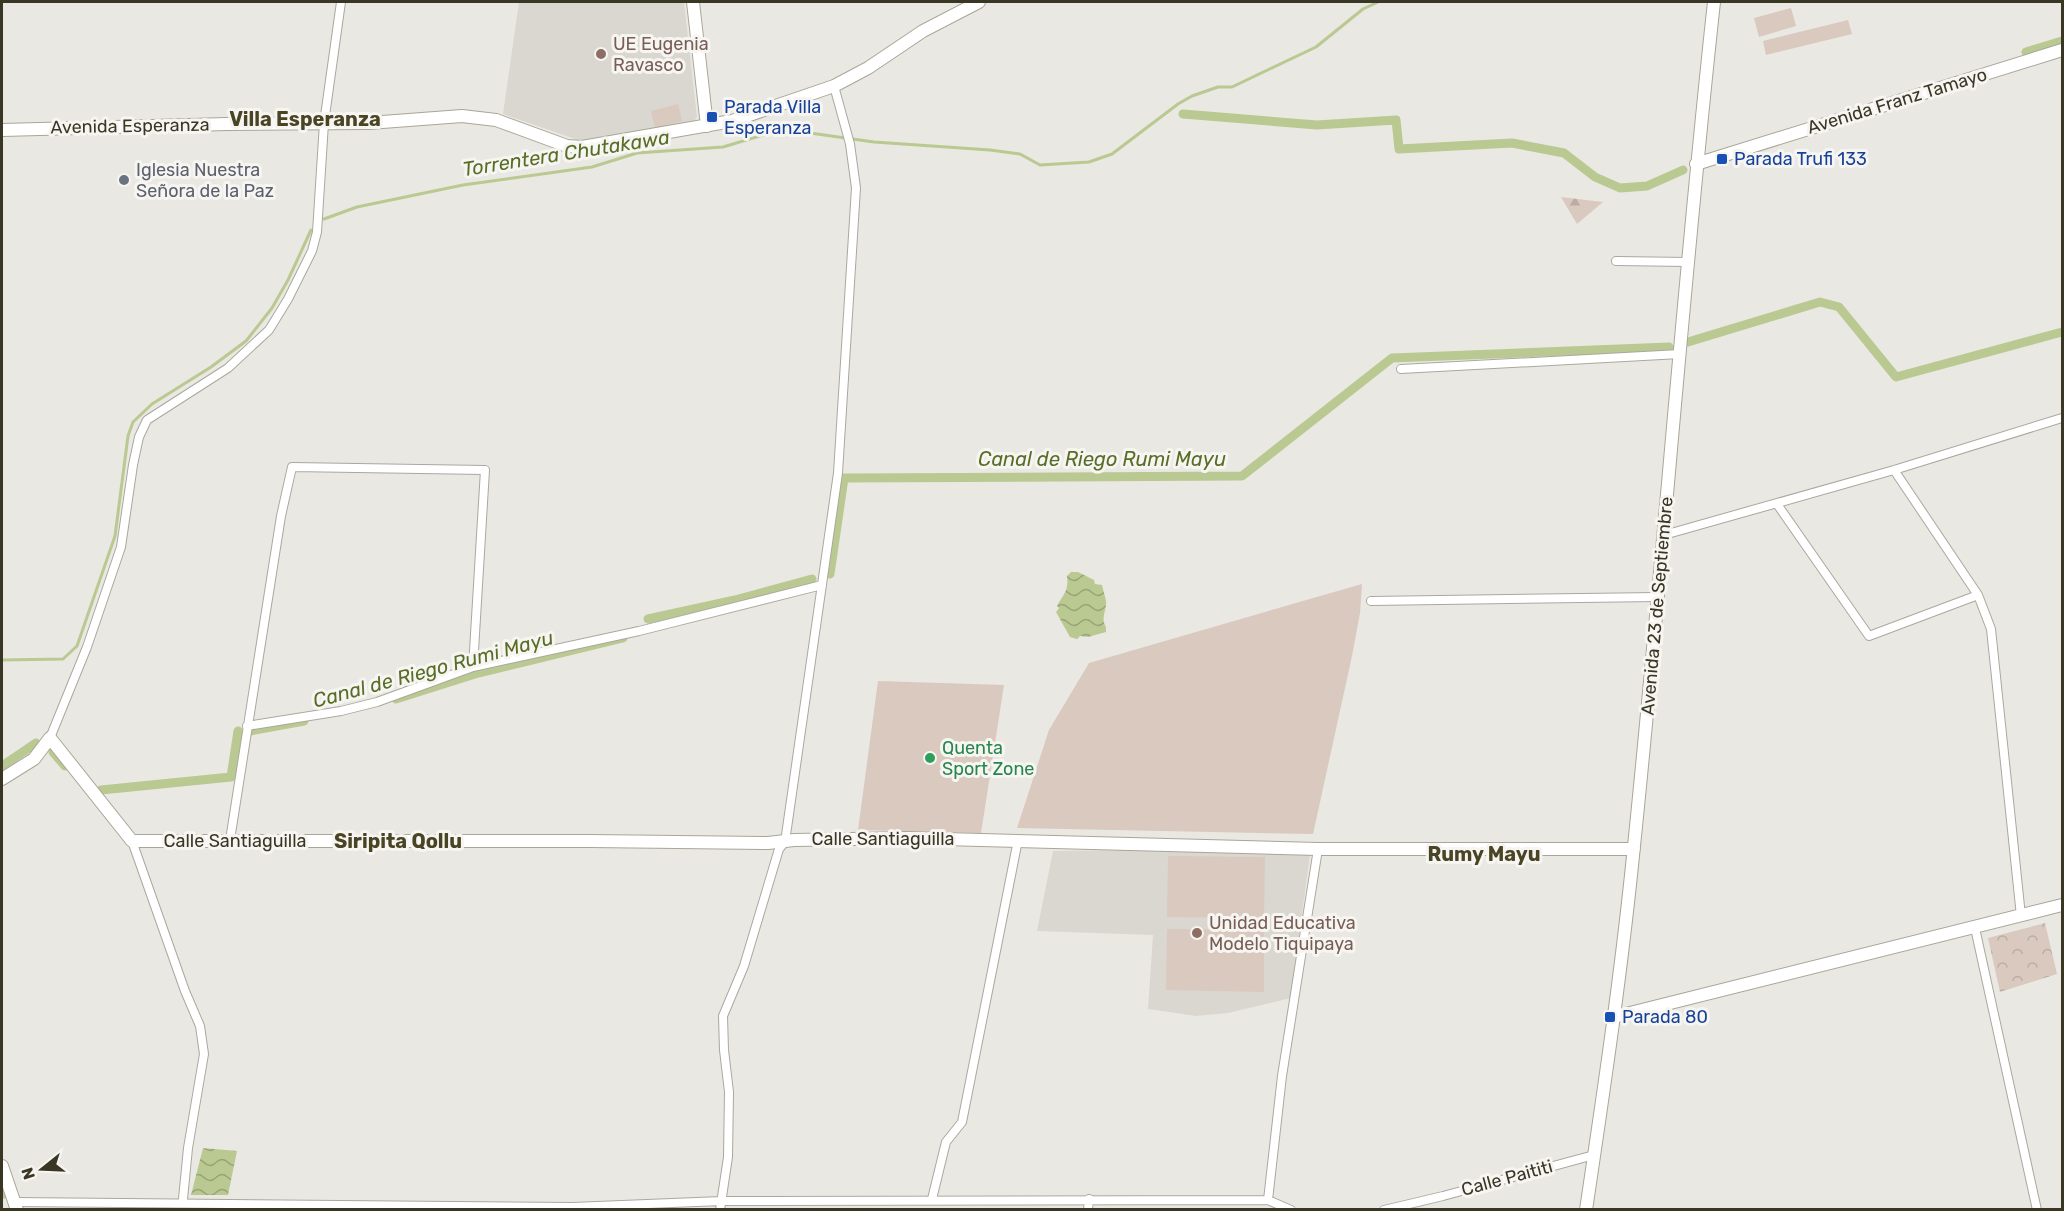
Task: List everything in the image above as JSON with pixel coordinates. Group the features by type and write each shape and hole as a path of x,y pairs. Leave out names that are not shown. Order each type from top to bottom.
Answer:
{"main road":[{"path":"693,2 707,126"},
{"name":"Avenida Esperanza","path":"2,130 132,125 369,123 462,116 496,120 567,146 582,147 732,121 834,86 868,68 924,31 979,2"},
{"name":"Avenida 23 de Septiembre","path":"1586,1209 1614,1017 1634,849 1696,164 1714,2"},
{"name":"Avenida Franz Tamayo","path":"1696,164 2062,50"},
{"path":"2,779 34,759 50,738"},
{"name":"Calle Santiaguilla","path":"50,738 132,841 785,842 908,838 1318,849 1634,849"},
{"path":"1614,1017 2062,905"},
{"path":"2,1166 15,1206"}],"street":[{"path":"50,738 87,647 121,547 133,465 139,437 147,420 228,368 269,330 288,299 312,251 317,230 324,123 341,2"},
{"path":"721,1205 728,1157 729,1092 723,1016 744,966 779,849 785,842 838,473 856,188 849,140 834,86"},
{"path":"1616,261 1688,262"},
{"path":"1401,369 1680,354"},
{"path":"1664,534 1894,470 2062,418"},
{"path":"230,840 281,516 292,467 485,470 473,667"},
{"path":"1894,470 1978,595 1991,629 2021,916"},
{"path":"1777,504 1869,636 1978,595"},
{"path":"247,726 341,711 377,702 473,667 639,631 822,585"},
{"path":"1371,601 1657,597"},
{"path":"933,1199 946,1142 962,1122 1018,840"},
{"name":"Calle Santiaguilla","path":"132,841 185,991 200,1026 204,1054 188,1148 182,1207"},
{"path":"1268,1200 1282,1076 1318,849"},
{"path":"1976,928 2037,1209"},
{"name":"Calle Paititi","path":"1384,1209 1443,1196 1594,1155"},
{"path":"15,1206 572,1207 933,1199 1089,1199 1268,1200 1291,1209"},
{"path":"1088,1209 1089,1199"}],"shaded area":[{"name":"UE Eugenia Ravasco","path":"519,2 684,2 697,117 693,123 581,141 503,114"},
{"name":"Unidad Educativa Modelo Tiquipaya","path":"1128,850 1310,854 1291,998 1228,1013 1196,1016 1148,1009 1153,935 1037,931 1053,851"}],"green space":[{"path":"1791,8 1796,26 1759,37 1754,18"},
{"path":"1848,20 1852,34 1766,55 1763,41"},
{"path":"678,104 682,121 655,128 651,111"},
{"path":"1561,197 1603,202 1577,224"},
{"path":"1362,584 1360,613 1352,656 1313,834 1017,828 1049,730 1089,663"},
{"name":"Quenta Sport Zone","path":"878,681 1004,685 981,833 858,830"},
{"path":"1168,856 1265,857 1264,918 1167,917"},
{"path":"2045,923 2057,974 2000,992 1988,938"},
{"path":"1167,929 1264,930 1264,992 1166,990"}],"water":[{"path":"1071,572 1078,572 1094,580 1095,584 1102,585 1106,601 1104,620 1106,632 1088,637 1080,636 1077,639 1070,637 1056,612 1066,589 1067,576"},
{"path":"203,1148 237,1151 228,1195 191,1195"}],"waterway":[{"name":"Torrentera Chutakawa","path":"324,219 357,207 463,185 592,167 637,153 723,147 770,133 803,132 874,142 990,150 1020,154 1040,165 1089,162 1112,154 1192,96 1218,87 1232,87 1316,47 1363,9 1378,2"},
{"path":"2026,52 2062,41"},
{"path":"1183,114 1317,125 1396,120 1399,149 1512,143 1564,153 1595,177 1620,188 1647,186 1683,170"},
{"name":"Torrentera Chutakawa","path":"2,660 63,659 77,646 115,536 128,436 133,422 152,404 211,367 246,341 272,308 311,230"},
{"name":"Canal de Riego Rumi Mayu","path":"1688,342 1820,302 1839,307 1896,377 2062,332"},
{"name":"Canal de Riego Rumi Mayu","path":"830,574 844,478 1242,476 1392,358 1669,347"},
{"name":"Canal de Riego Rumi Mayu","path":"648,619 735,600 812,579"},
{"name":"Canal de Riego Rumi Mayu","path":"396,699 475,674 623,638"},
{"name":"Canal de Riego Rumi Mayu","path":"250,731 304,721"},
{"name":"Canal de Riego Rumi Mayu","path":"101,790 231,777 238,731"},
{"name":"Canal de Riego Rumi Mayu","path":"2,766 36,743"},
{"name":"Canal de Riego Rumi Mayu","path":"53,752 65,766"},
{"path":"2,1187 4,1194"}],"place":[{"name":"UE Eugenia Ravasco","path":"601,54"},
{"name":"Parada Villa Esperanza","path":"712,117"},
{"name":"Parada Trufi 133","path":"1722,159"},
{"name":"Iglesia Nuestra Señora de la Paz","path":"124,180"},
{"name":"Quenta Sport Zone","path":"930,758"},
{"name":"Unidad Educativa Modelo Tiquipaya","path":"1197,933"},
{"name":"Parada 80","path":"1610,1017"}],"district":[{"name":"Villa Esperanza","path":"305,119"},
{"name":"Siripita Qollu","path":"398,841"},
{"name":"Rumy Mayu","path":"1484,854"}]}
